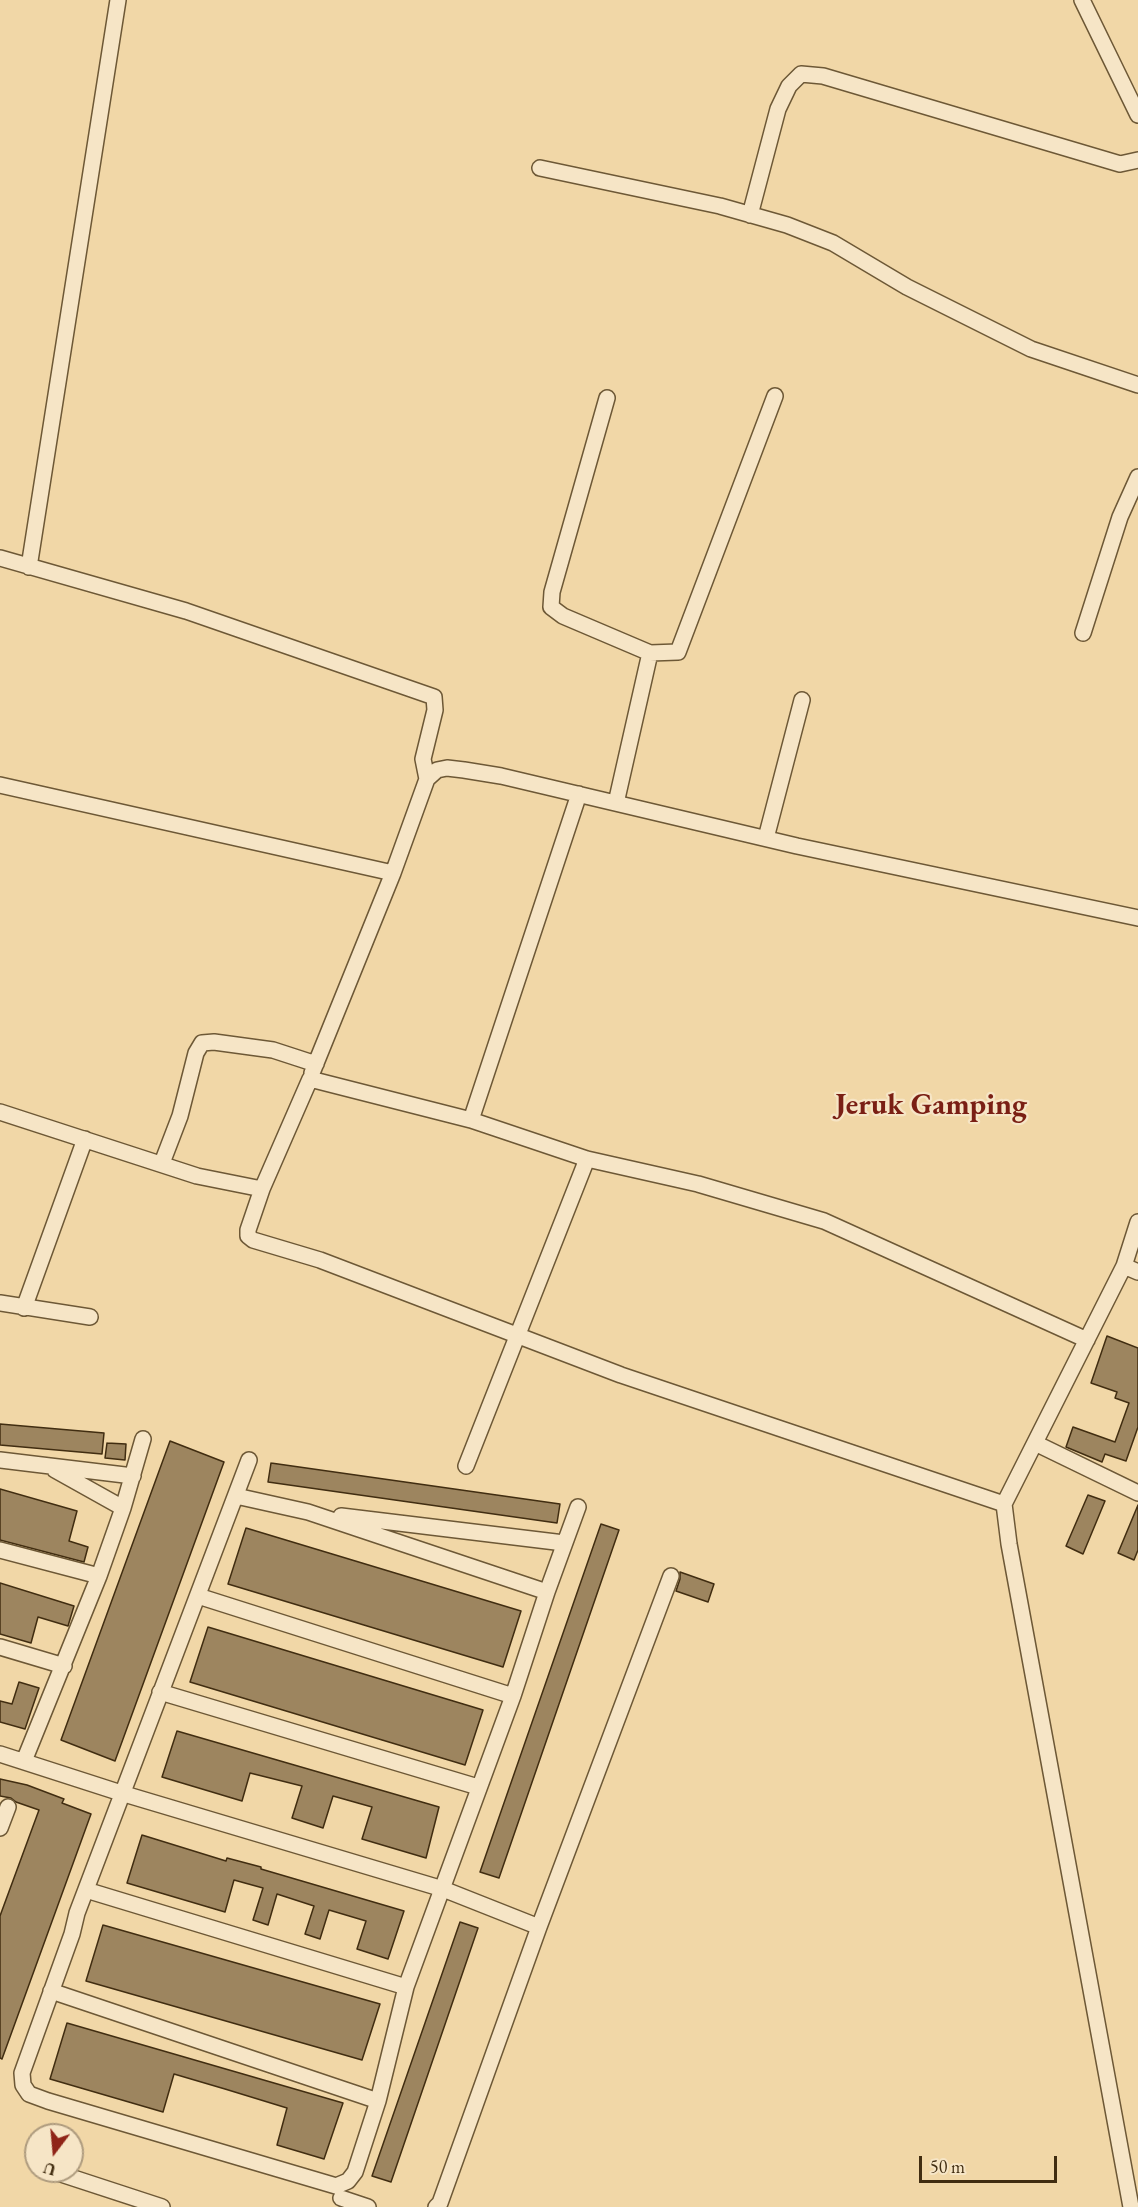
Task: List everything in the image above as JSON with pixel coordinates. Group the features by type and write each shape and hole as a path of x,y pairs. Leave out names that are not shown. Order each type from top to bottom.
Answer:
{"street":[{"path":"29,567 118,0"},
{"path":"1082,0 1138,115"},
{"path":"750,215 778,109 789,86 801,74 823,76 1120,164 1138,160"},
{"path":"540,168 720,206 787,225 832,243 907,287 1031,349 1138,385"},
{"path":"607,398 552,592 551,607 563,616 650,653 678,652 775,396"},
{"path":"1083,633 1120,517 1138,477"},
{"path":"0,558 186,611 434,698 435,710 423,759 427,779"},
{"path":"616,803 650,653"},
{"path":"766,838 802,700"},
{"path":"1004,1504 643,1383 320,1260 253,1240 248,1236 248,1230 262,1189 310,1079 393,873 427,779 437,770 447,768 501,776 766,838 1138,918"},
{"path":"0,785 393,873"},
{"path":"471,1120 579,794"},
{"path":"162,1164 180,1116 196,1053 202,1043 213,1042 273,1050 316,1064"},
{"path":"310,1079 471,1120 587,1159 698,1184 824,1221 1087,1340"},
{"path":"0,1112 197,1176 262,1189"},
{"path":"24,1308 85,1139"},
{"path":"466,1466 587,1159"},
{"path":"1131,2207 1009,1544 1004,1504 1037,1445 1087,1340 1130,1269 1138,1222"},
{"path":"0,1303 90,1317"},
{"path":"24,1761 99,1576 123,1508 143,1439"},
{"path":"1037,1445 1138,1493"},
{"path":"0,1460 133,1476"},
{"path":"249,1460 121,1793 22,2073 23,2085 29,2094 48,2101 329,2185 341,2197 368,2207"},
{"path":"48,1466 123,1508"},
{"path":"236,1497 308,1512 564,1543"},
{"path":"341,2197 355,2172 378,2101 406,1987 513,1696 578,1507"},
{"path":"308,1512 547,1592"},
{"path":"0,1550 99,1576"},
{"path":"436,2207 440,2202 539,1927 671,1576"},
{"path":"198,1596 513,1696"},
{"path":"0,1647 64,1666"},
{"path":"160,1692 478,1787"},
{"path":"0,1754 121,1793 443,1889 539,1927"},
{"path":"0,1828 8,1807"},
{"path":"86,1890 406,1987"},
{"path":"51,1990 378,2101"},
{"path":"84,2181 162,2207"}],"building":[{"path":"1107,1336 1138,1348 1138,1427 1126,1461 1105,1454 1102,1462 1066,1447 1073,1427 1115,1442 1129,1403 1115,1398 1117,1392 1091,1383"},
{"path":"0,1424 104,1433 102,1454 0,1445"},
{"path":"170,1441 224,1462 115,1761 61,1740"},
{"path":"107,1443 126,1444 125,1460 105,1458"},
{"path":"271,1463 560,1504 557,1523 268,1482"},
{"path":"0,1489 77,1511 69,1541 88,1547 84,1562 0,1540"},
{"path":"1088,1495 1105,1501 1083,1554 1066,1546"},
{"path":"1138,1505 1138,1550 1134,1560 1118,1553"},
{"path":"601,1524 619,1530 499,1878 480,1872"},
{"path":"246,1528 521,1611 503,1667 228,1584"},
{"path":"680,1572 714,1584 708,1602 676,1591"},
{"path":"0,1583 74,1606 68,1626 38,1617 31,1643 0,1634"},
{"path":"208,1627 483,1710 465,1765 190,1682"},
{"path":"19,1682 39,1688 25,1729 0,1722 0,1701 12,1704"},
{"path":"177,1731 439,1807 426,1858 362,1839 372,1807 333,1796 323,1828 292,1818 302,1786 250,1773 242,1801 162,1777"},
{"path":"0,1779 27,1785 64,1799 62,1803 91,1814 2,2059 0,2058 0,1916 39,1810 11,1798 0,1796"},
{"path":"142,1835 226,1861 227,1858 261,1867 261,1869 404,1911 388,1959 357,1949 366,1921 329,1910 320,1939 305,1934 314,1906 277,1894 268,1925 253,1920 263,1888 234,1880 225,1912 127,1883"},
{"path":"460,1922 478,1928 391,2182 372,2176"},
{"path":"103,1925 380,2004 362,2060 86,1981"},
{"path":"67,2023 343,2103 324,2159 277,2145 287,2108 174,2074 163,2112 50,2079"}],"district":[{"name":"Jeruk Gamping","path":"931,1106"}]}
